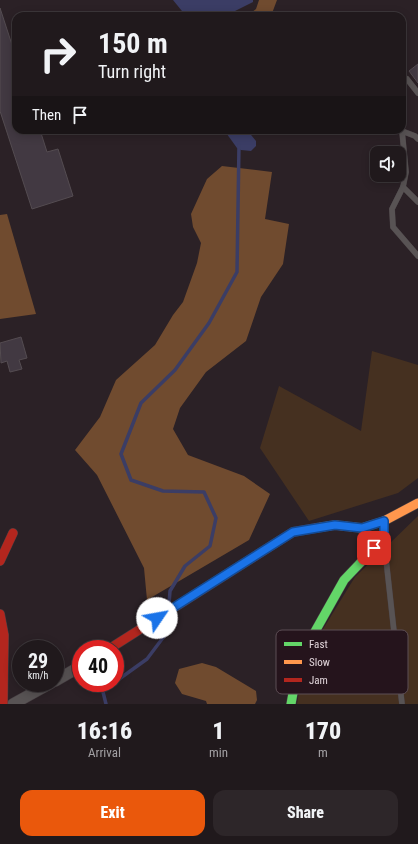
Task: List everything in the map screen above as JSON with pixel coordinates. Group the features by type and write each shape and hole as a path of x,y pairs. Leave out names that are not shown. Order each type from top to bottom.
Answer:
{"street":[{"path":"123,640 293,532 335,525 362,528 384,521 418,503"},
{"path":"316,630 344,580 384,538 384,521"},
{"path":"0,561 14,533"},
{"path":"0,614 4,635 3,704"},
{"path":"13,704 35,692"},
{"path":"291,704 293,694"}],"lane":[{"path":"407,79 418,93"},
{"path":"406,132 418,138"},
{"path":"402,134 406,172 403,187 392,209 393,227 418,256"},
{"path":"403,187 418,202"},
{"path":"384,538 394,630"},
{"path":"401,694 402,704"}],"shaded area":[{"path":"259,0 277,0 272,12 252,12 256,9"},
{"path":"222,166 272,172 265,219 289,224 283,264 261,297 246,341 206,372 180,408 173,429 188,455 244,476 270,494 249,540 147,600 144,568 97,475 75,450 100,417 116,380 155,345 173,315 183,302 197,263 201,243 193,227 191,214 207,179"},
{"path":"7,214 36,314 0,319 0,215"},
{"path":"372,351 418,365 418,478 398,493 309,521 260,448 279,386 361,431"},
{"path":"418,516 418,704 297,704 299,694 408,694 408,630 322,630 355,577"},
{"path":"202,663 216,667 256,691 257,700 255,704 207,704 206,701 182,694 175,683 179,669"}],"water":[{"path":"173,0 253,0 253,2 233,12 183,12"},
{"path":"227,134 250,134 256,141 256,146 251,151 237,148"}],"building":[{"path":"0,8 12,45 12,134 41,134 47,152 58,149 73,196 32,209 0,111"},
{"path":"418,64 418,83 409,71"},
{"path":"21,337 27,358 19,360 22,369 10,372 7,361 1,363 0,343"}],"waterway":[{"path":"169,604 170,591 185,566 210,546 216,518 204,492 163,491 131,480 121,454 141,403 175,370 209,323 237,272 239,145"},
{"path":"124,676 147,659 168,631 169,616"},
{"path":"103,692 106,704"}],"traffic: fast":[{"path":"316,630 344,580 384,538 384,521"},
{"path":"291,704 293,694"}],"traffic: slow":[{"path":"316,528 335,525 362,528 384,521 418,503"}],"traffic: jam":[{"path":"123,640 293,532 316,528"},
{"path":"0,561 13,533"},
{"path":"0,614 4,635 3,704"}],"route":[{"path":"157,618 293,532 335,525 362,528 384,521 384,538 374,548"}]}
